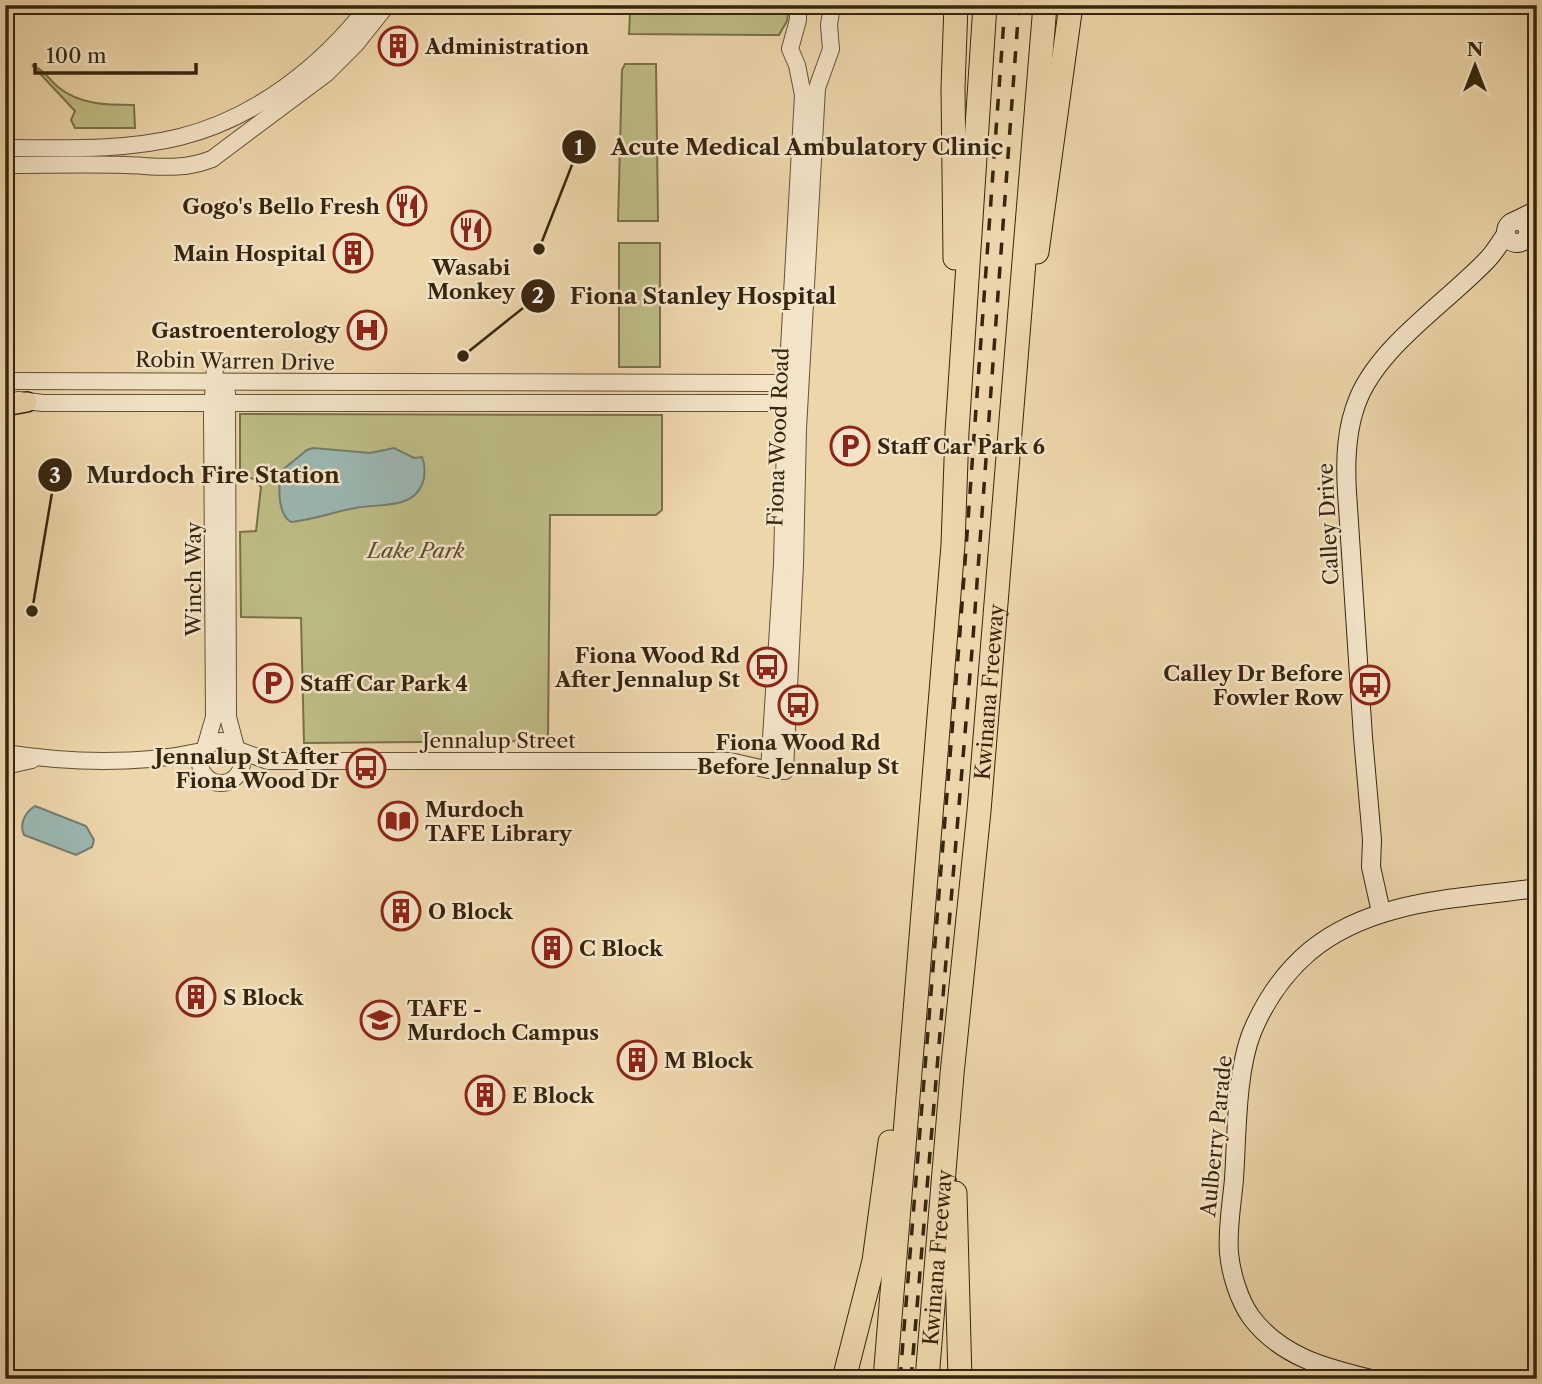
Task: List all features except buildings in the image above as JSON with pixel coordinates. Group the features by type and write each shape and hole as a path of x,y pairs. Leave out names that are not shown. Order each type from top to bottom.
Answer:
{"highway":[{"path":"956,5 953,88 957,432"},
{"name":"Kwinana Freeway","path":"885,1379 953,545 957,432 985,5"},
{"name":"Kwinana Freeway","path":"927,1379 952,1074 979,811 1045,5"},
{"path":"1011,414 1043,218 1071,5"},
{"path":"844,1379 874,1261 921,921"},
{"path":"952,1074 960,1379"}],"main road":[{"name":"Calley Drive","path":"1387,911 1371,867 1372,841 1345,458 1348,438 1359,396 1371,374 1537,211"},
{"path":"5,406 27,402"},
{"name":"Aulberry Parade","path":"1371,1379 1326,1368 1300,1357 1274,1341 1250,1316 1237,1288 1228,1244 1243,1076 1252,1032 1273,992 1297,962 1345,927 1387,911 1537,888"}],"street":[{"path":"5,148 142,144 180,137 224,121 274,94 301,75 338,42 369,5"},
{"path":"5,165 127,165 176,168 202,162 227,149 327,73 356,44 387,5"},
{"name":"Fiona Wood Road","path":"777,771 789,564 803,94 797,65 790,49 798,20 798,5"},
{"name":"Fiona Wood Road","path":"794,383 817,88 831,49 829,26 832,5"},
{"path":"797,65 811,70 825,64"},
{"path":"180,137 203,142 206,154 202,162"},
{"name":"Robin Warren Drive","path":"5,381 552,403 793,403"},
{"path":"38,381 53,392 59,403"},
{"path":"552,383 552,403"},
{"name":"Robin Warren Drive","path":"5,398 59,403 220,391 552,383 794,383"},
{"path":"609,383 609,404"},
{"name":"Winch Way","path":"220,391 228,717 237,749"},
{"name":"Winch Way","path":"204,749 214,717 220,391"},
{"name":"Jennalup Street","path":"155,760 204,749 218,741 229,743 268,761 730,761 777,752"},
{"path":"204,749 200,765 206,777"},
{"path":"235,777 242,762 237,749"},
{"name":"Jennalup Street","path":"5,753 41,758 155,760 191,768 218,783 226,782 268,761"},
{"name":"Jennalup Street","path":"5,766 41,758"},
{"name":"Jennalup Street","path":"730,761 777,771"}],"green space":[{"path":"634,5 789,5 787,21 779,35 629,34 630,13"},
{"path":"625,64 656,64 658,221 618,221 622,70"},
{"path":"32,65 66,93 85,101 134,105 135,128 75,128 71,120 75,111"},
{"path":"619,243 660,243 660,367 619,367"},
{"name":"Lake Park","path":"240,414 662,415 662,510 656,515 550,515 548,741 304,743 301,618 241,617 240,532 256,531 261,487 254,479 240,475"}],"water":[{"path":"313,448 370,453 394,448 414,458 422,457 424,478 414,496 396,504 355,508 291,522 281,507 280,472"},
{"path":"35,806 86,826 94,840 92,847 76,855 24,835 24,819"}],"railway":[{"path":"900,1379 960,632 1005,5"},
{"path":"911,1379 973,638 1019,5"}],"place":[{"name":"Administration","path":"398,46"},
{"name":"Gogo's Bello Fresh","path":"407,206"},
{"name":"Wasabi Monkey","path":"471,230"},
{"name":"Acute Medical Ambulatory Clinic","path":"539,249"},
{"name":"Main Hospital","path":"353,253"},
{"name":"Gastroenterology","path":"367,330"},
{"name":"Fiona Stanley Hospital","path":"463,356"},
{"name":"Staff Car Park 6","path":"850,446"},
{"name":"Murdoch Fire Station","path":"32,611"},
{"name":"Fiona Wood Rd After Jennalup St","path":"767,667"},
{"name":"Staff Car Park 4","path":"273,683"},
{"name":"Calley Dr Before Fowler Row","path":"1370,685"},
{"name":"Fiona Wood Rd Before Jennalup St","path":"798,705"},
{"name":"Jennalup St After Fiona Wood Dr","path":"366,768"},
{"name":"Murdoch TAFE Library","path":"398,821"},
{"name":"O Block","path":"401,911"},
{"name":"C Block","path":"552,948"},
{"name":"S Block","path":"196,997"},
{"name":"TAFE - Murdoch Campus","path":"380,1020"},
{"name":"M Block","path":"637,1060"},
{"name":"E Block","path":"485,1095"}]}
